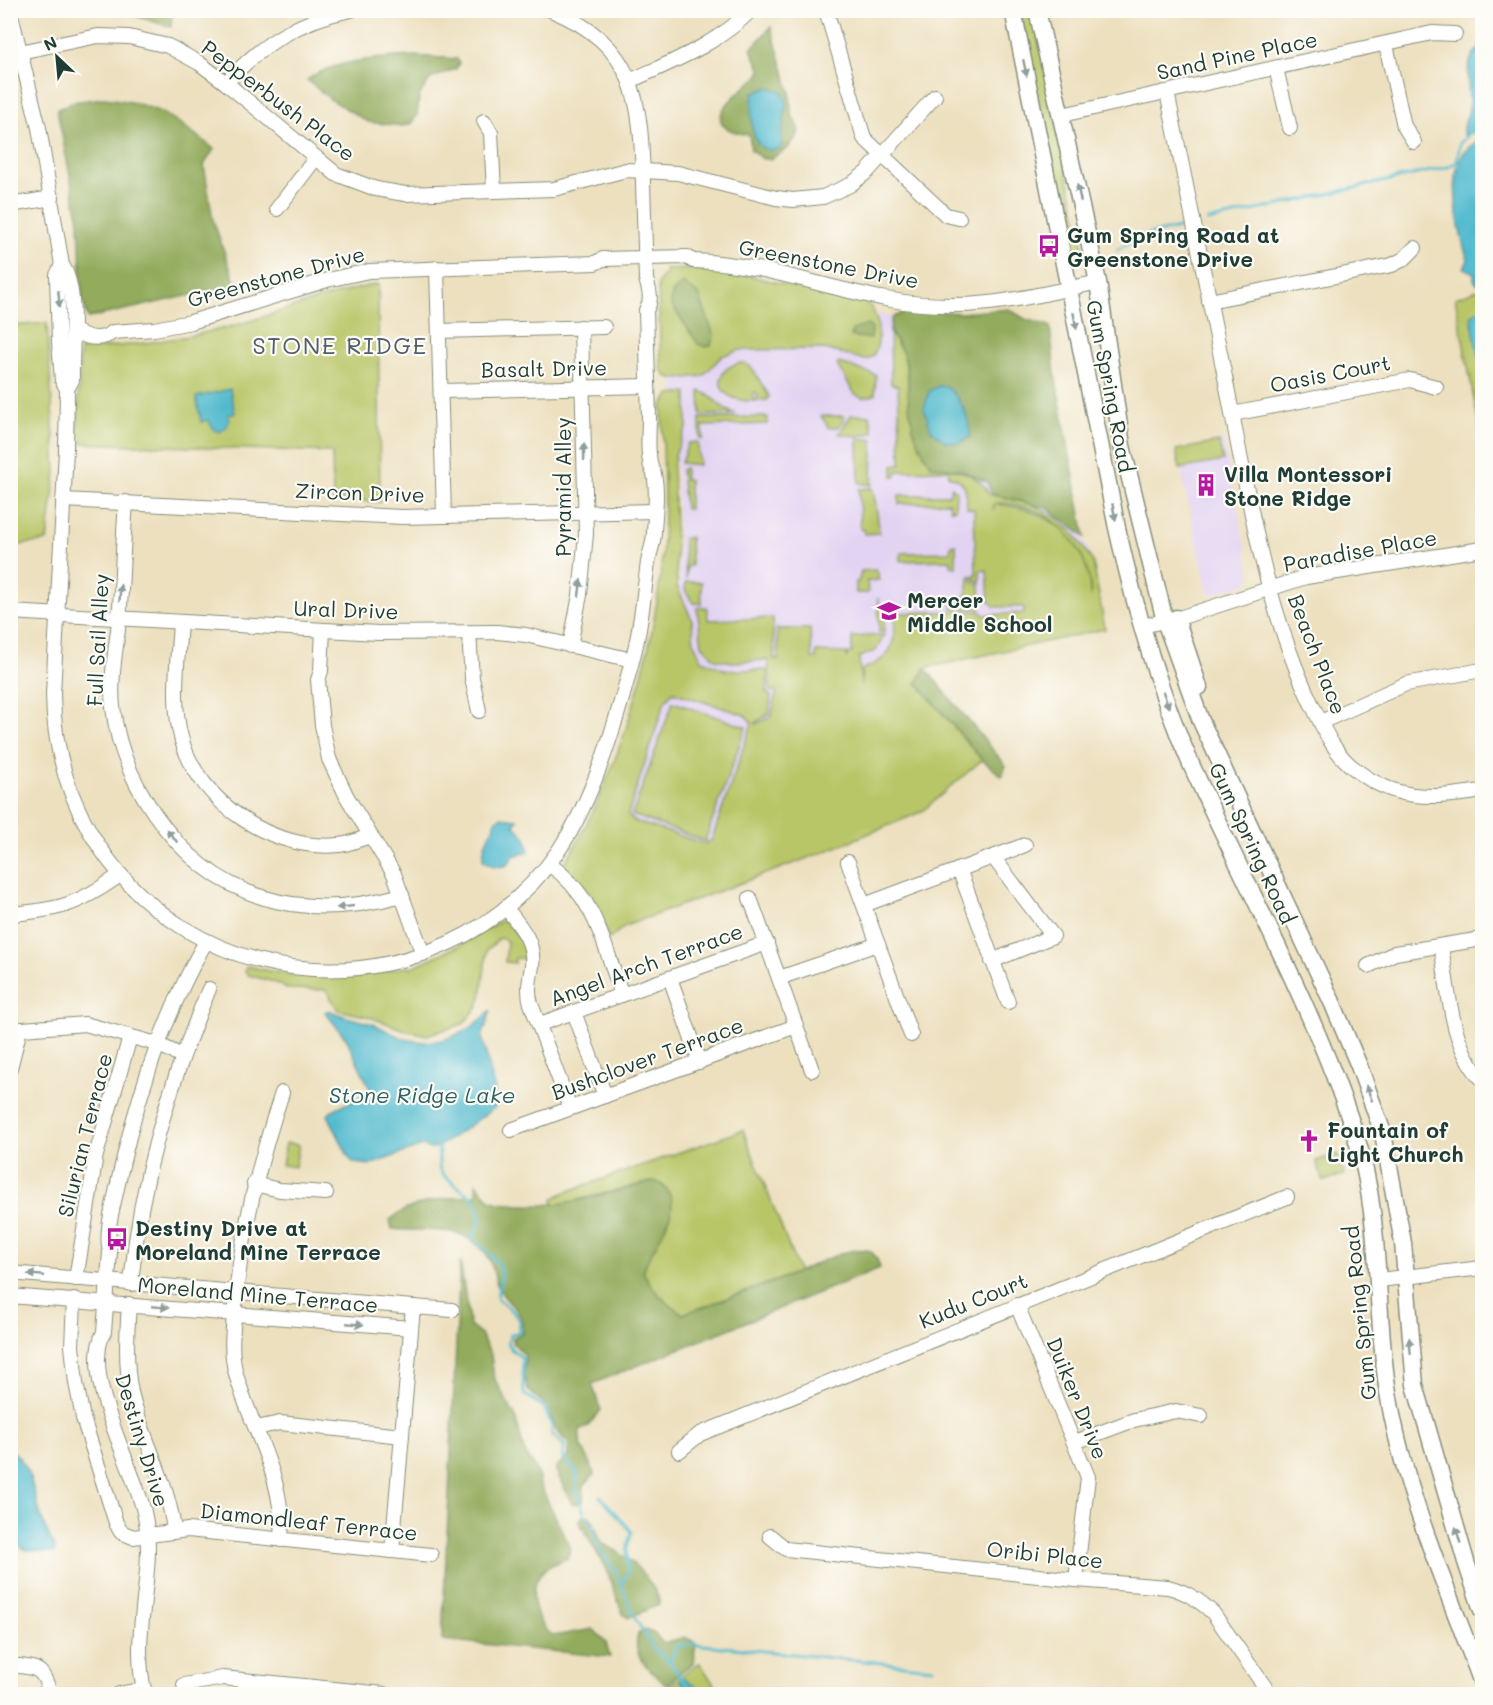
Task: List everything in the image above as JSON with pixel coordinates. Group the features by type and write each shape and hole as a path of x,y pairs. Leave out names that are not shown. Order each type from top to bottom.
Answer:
{"main road":[{"name":"Gum Spring Road","path":"1013,10 1120,539 1142,626 1189,760 1298,991 1346,1106 1365,1175 1379,1280 1383,1357 1400,1454 1423,1525 1482,1683"},
{"name":"Gum Spring Road","path":"1037,10 1098,282 1122,446 1171,620 1178,664 1221,765 1332,1002 1373,1102 1383,1133 1397,1201 1411,1357 1417,1396 1482,1611"}],"street":[{"path":"226,83 257,51 275,38 322,13 351,10"},
{"path":"10,11 15,53 52,198 62,265 57,275 70,334 72,380 67,389 53,708 61,762 84,821 120,875 157,909 206,941 272,965 316,970 369,967 423,954 474,930 506,908 549,864 584,805 632,660 649,557 645,550 650,511 645,474 650,465 646,310 642,304 641,289 646,282 640,111 630,81 618,60 595,35 581,24 551,10"},
{"path":"630,81 703,47 725,33 751,10"},
{"path":"826,10 859,129 867,144 946,215 959,218"},
{"name":"Sand Pine Place","path":"1062,115 1438,32 1455,34"},
{"name":"Pepperbush Place","path":"15,53 81,38 129,37 168,46 199,63 226,83 315,159 336,174 356,182 405,194 554,189 615,172 643,171 678,173 776,198 808,200 850,185 867,172 935,96"},
{"path":"1386,45 1404,126 1414,142"},
{"path":"1276,68 1290,128"},
{"name":"Beach Place","path":"1167,92 1255,529 1296,667 1336,749 1350,765 1375,783 1392,790 1432,798 1482,791"},
{"path":"484,122 491,133 494,191"},
{"path":"277,208 315,159"},
{"path":"10,205 52,198"},
{"path":"1209,301 1392,265 1404,259 1415,248"},
{"name":"Greenstone Drive","path":"70,334 87,329 106,328 113,332 154,329 196,321 354,273 595,263 603,259 645,262 687,257 693,261 754,269 887,299 944,305 999,303 1098,282"},
{"path":"437,268 444,516"},
{"name":"Pyramid Alley","path":"570,646 580,595 586,511 581,327"},
{"name":"Basalt Drive","path":"439,331 604,327"},
{"name":"Oasis Court","path":"1232,414 1410,380 1436,387"},
{"name":"Basalt Drive","path":"442,391 648,386"},
{"name":"Zircon Drive","path":"63,500 402,517 650,511"},
{"name":"Full Sail Alley","path":"126,502 113,706 120,744 143,797 187,854 218,877 249,892 281,903 342,908 402,895"},
{"name":"Paradise Place","path":"1142,626 1171,620 1306,578 1482,549"},
{"name":"Ural Drive","path":"10,612 378,633 526,635 632,660"},
{"path":"180,622 176,708 182,742 195,769 210,788 248,823 272,836 317,846 340,845 370,836"},
{"path":"322,630 321,671 318,680 322,725 329,759 370,836 394,874 423,954"},
{"path":"469,633 472,678 479,711"},
{"path":"1321,722 1392,689 1419,681 1482,670"},
{"path":"864,905 1025,844"},
{"path":"992,961 1053,936 993,857"},
{"path":"848,862 911,1035"},
{"path":"549,864 568,878 590,907 622,995"},
{"path":"959,869 1008,1002"},
{"path":"10,914 51,911 81,901 120,875"},
{"path":"750,898 812,1070"},
{"path":"506,908 527,936 531,946 532,963 528,992 570,1108"},
{"path":"1368,966 1395,953 1482,939"},
{"name":"Destiny Drive","path":"145,1692 140,1628 147,1535 143,1508 107,1407 99,1365 100,1340 95,1332 111,1252 108,1243 123,1160 157,1044 182,987 206,941"},
{"name":"Angel Arch Terrace","path":"540,1024 766,943"},
{"path":"779,978 878,944"},
{"path":"1441,947 1460,1044 1469,1062 1482,1079"},
{"path":"670,978 700,1062"},
{"path":"131,1284 140,1203 156,1136 182,1056 209,989"},
{"path":"574,1012 605,1096"},
{"path":"10,1068 15,1030 85,1024 157,1044 182,1056"},
{"name":"Bushclover Terrace","path":"511,1130 796,1026"},
{"name":"Silurian Terrace","path":"76,1279 96,1155 130,1037"},
{"path":"281,1540 280,1497 234,1361 236,1292 254,1184 282,1093"},
{"path":"254,1184 280,1191 326,1193"},
{"name":"Kudu Court","path":"679,1451 700,1434 1287,1197"},
{"path":"1379,1280 1482,1268"},
{"name":"Moreland Mine Terrace","path":"10,1273 452,1310"},
{"name":"Moreland Mine Terrace","path":"10,1296 411,1328"},
{"path":"74,1300 72,1353 83,1418 118,1528 129,1537 147,1535"},
{"path":"129,1304 126,1348 132,1394 168,1500 174,1530"},
{"name":"Duiker Drive","path":"1017,1305 1088,1477 1076,1580"},
{"path":"392,1551 413,1307"},
{"path":"1075,1442 1134,1420 1176,1411 1201,1416"},
{"path":"256,1428 280,1423 402,1436"},
{"name":"Diamondleaf Terrace","path":"147,1535 174,1530 431,1555"},
{"name":"Oribi Place","path":"770,1536 786,1549 1076,1580 1168,1587 1192,1596 1213,1613 1270,1695"},
{"path":"10,1665 36,1668 44,1674 50,1695"},
{"path":"184,1684 223,1677 317,1691 384,1695"},
{"path":"119,1695 145,1692"}],"shaded area":[{"name":"Mercer Middle School","path":"672,293 869,311 892,318 890,326 892,336 904,355 911,466 954,466 1073,513 1093,562 1105,629 926,668 982,760 921,812 819,854 625,926 609,829 675,632 679,580"},
{"path":"1223,440 1251,575 1247,583 1209,595 1176,450"}],"green space":[{"path":"119,11 172,11 171,27"},
{"path":"1020,11 1032,11 1084,251 1078,260 1074,258"},
{"path":"771,27 790,92 791,114 799,128 798,135 787,149 770,159 763,159 751,150 749,135 732,131 723,125 721,117 731,100 761,71 751,49"},
{"path":"414,56 457,59 459,64 456,69 430,79 419,96 417,116 410,124 402,126 368,122 330,99 307,80 318,73 344,64"},
{"path":"104,98 122,100 163,113 214,149 204,165 213,220 236,285 88,318 82,298 79,221 57,110 72,102"},
{"path":"695,269 741,274 867,303 877,320 878,344 872,357 865,360 824,349 740,350 722,356 703,376 675,379 666,376 661,368 658,284 661,277 666,275 665,270"},
{"path":"683,283 699,295 714,336 711,345 706,347 698,344 671,304 672,293"},
{"path":"378,284 380,502 333,500 332,452 77,443 80,350 155,342 211,332 340,293"},
{"path":"1482,288 1482,442 1455,298"},
{"path":"910,309 960,313 1009,309 1025,319 1050,326 1055,375 1085,537 1047,508 992,494 987,482 961,470 932,466 920,447 913,429 908,372 904,355 891,329 892,318"},
{"path":"47,323 56,472 47,541 11,546 11,326"},
{"path":"868,325 872,329 871,339 851,336 852,330"},
{"path":"890,327 892,336 904,355 931,466 948,469 972,476 985,487 989,494 1034,505 1057,518 1075,535 1093,562 1105,629 925,668 917,683 982,760 921,812 819,854 625,926 609,939 590,893 563,866 600,795 616,757 642,676 658,595 662,556 664,481 662,406 669,395 687,393 687,427 676,452 673,467 677,586 692,620 694,643 702,660 726,670 767,670 767,694 771,695 769,714 756,724 771,717 776,694 776,691 770,691 768,660 733,662 715,659 702,645 697,608 707,607 708,620 773,618 774,659 778,659 777,629 810,629 812,658 816,658 816,652 846,653 847,658 848,653 852,653 852,637 884,635 876,651 859,657 861,685 862,670 885,657 892,646 895,613 981,611 984,615 1024,613 1024,607 995,607 989,601 987,570 980,571 980,583 970,576 976,575 974,509 967,508 963,484 949,476 948,470 897,471 896,477 893,477 893,465 901,464 898,386 891,384","holes":["998,503 1017,505 1035,511 1050,519 1066,533 1040,515 1011,506 995,504 993,510 994,504","673,692 745,715 752,723 712,839 705,844 634,821 628,815 665,701"]},
{"path":"745,363 752,368 769,396 767,400 756,401 758,395 755,392 752,394 754,401 739,400 723,389 722,375 727,369 735,364"},
{"path":"839,363 876,375 875,395 863,398 855,394 837,365"},
{"path":"700,391 730,412 736,414 701,415"},
{"path":"851,415 870,415 873,433 857,436 839,434"},
{"path":"821,416 845,417 839,427 829,428"},
{"path":"768,417 767,424 703,426 703,439 700,439 700,418"},
{"path":"858,438 873,440 872,485 859,483"},
{"path":"698,442 699,465 681,463 688,443"},
{"path":"1219,442 1223,461 1180,469 1176,450"},
{"path":"685,468 685,479 689,480 689,509 685,509 681,470"},
{"path":"952,487 956,491 955,509 950,509 949,502 899,504 899,495 949,495"},
{"path":"872,488 879,533 864,534 864,529 860,529 859,489"},
{"path":"690,537 691,566 687,566 686,579 683,539"},
{"path":"956,544 956,567 951,566 951,560 901,561 901,553 950,552 951,545"},
{"path":"877,570 879,580 867,581 868,593 856,593 856,582 859,581 861,571"},
{"path":"969,578 980,586 981,608 952,609 952,602 961,599 966,594"},
{"path":"686,582 701,582 702,604 693,603 685,590"},
{"path":"878,598 880,606 885,610 884,632 879,632"},
{"path":"925,668 1006,766 1002,776 982,760 917,683"},
{"path":"673,702 746,727 705,841 632,815"},
{"path":"502,920 506,921 522,942 526,959 515,958 515,963 505,962 507,941 500,938 487,950 481,998 477,1008 463,1024 427,1035 408,1031 370,1017 338,1010 326,990 287,989 274,982 248,975 245,971 247,966 306,976 346,976 410,968 458,946"},
{"path":"743,1130 799,1272 683,1314 660,1296 643,1271 655,1247 655,1181 553,1206 553,1199 563,1193"},
{"path":"286,1143 299,1145 295,1167 282,1165"},
{"path":"1338,1154 1344,1175 1323,1181 1316,1161"},
{"path":"655,1181 667,1189 671,1199 671,1211 643,1272 660,1296 683,1314 762,1286 849,1251 870,1251 876,1257 880,1268 592,1384 601,1410 588,1426 580,1429 580,1436 594,1475 584,1485 583,1502 572,1504 556,1471 556,1467 569,1456 568,1443 556,1430 547,1406 528,1390 524,1376 525,1355 513,1343 513,1338 523,1332 520,1316 499,1289 489,1259 480,1247 458,1234 433,1230 392,1229 390,1220 399,1213 420,1204 477,1195 476,1183 491,1201 534,1205 574,1201"},
{"path":"460,1261 470,1326 481,1335 491,1355 494,1378 516,1418 524,1451 538,1473 540,1485 570,1547 568,1558 545,1570 535,1583 534,1600 538,1616 553,1636 593,1629 606,1642 610,1657 442,1640"},
{"path":"583,1516 589,1516 592,1519 603,1543 619,1552 639,1569 653,1587 660,1601 658,1605 628,1618 623,1614 606,1569 579,1521"},
{"path":"644,1630 654,1633 663,1643 685,1637 696,1643 693,1663 665,1685 643,1663 637,1650 638,1633"},
{"path":"700,1663 720,1694 658,1694 696,1665"}],"water":[{"path":"1482,47 1482,130 1464,135 1469,109 1469,67 1475,52"},
{"path":"768,87 781,91 785,96 786,110 780,149 762,148 753,133 751,113 753,94"},
{"path":"1482,138 1482,288 1474,280 1474,273 1464,268 1468,260 1461,236 1456,180 1461,157 1470,146"},
{"path":"1482,310 1482,377 1471,317 1475,312"},
{"path":"938,386 947,386 966,415 970,437 958,443 946,442 931,430 924,409 929,391"},
{"path":"230,389 235,413 228,415 228,425 220,432 214,430 208,420 201,422 196,397"},
{"path":"501,817 518,819 514,825 526,837 529,852 513,856 508,865 498,866 483,860 483,855 495,821"},
{"name":"Stone Ridge Lake","path":"329,1010 345,1017 373,1024 403,1038 427,1042 462,1032 473,1026 491,1010 482,1037 495,1090 495,1107 435,1148 422,1146 370,1165 354,1163 349,1158 328,1115 337,1107 361,1098 370,1089 347,1040 325,1012"},
{"path":"10,1449 27,1470 43,1522 55,1549 54,1553 26,1550 11,1542"},
{"path":"685,1678 705,1694 690,1694 680,1680"}],"waterway":[{"path":"1208,221 1448,167 1457,162 1460,143 1469,134"},
{"path":"1117,250 1145,235 1179,228"},
{"path":"439,1146 439,1167 443,1175 475,1200 481,1222 472,1236 497,1263 501,1275 498,1299 514,1312 520,1325 520,1331 511,1335 508,1342 512,1350 522,1357 524,1394 544,1407 552,1425 552,1434 564,1445 563,1457 577,1473 576,1489 584,1513 594,1527 598,1547 616,1572 635,1618 654,1649 670,1662 683,1680"},
{"path":"600,1496 632,1532 627,1546 628,1570 623,1584"},
{"path":"670,1662 676,1646 692,1644 933,1668"}],"place":[{"name":"Gum Spring Road at Greenstone Drive","path":"1049,246"},
{"name":"Villa Montessori Stone Ridge","path":"1206,485"},
{"name":"Mercer Middle School","path":"889,611"},
{"name":"Fountain of Light Church","path":"1309,1141"},
{"name":"Destiny Drive at Moreland Mine Terrace","path":"117,1239"}],"district":[{"name":"STONE RIDGE","path":"340,344"}]}
